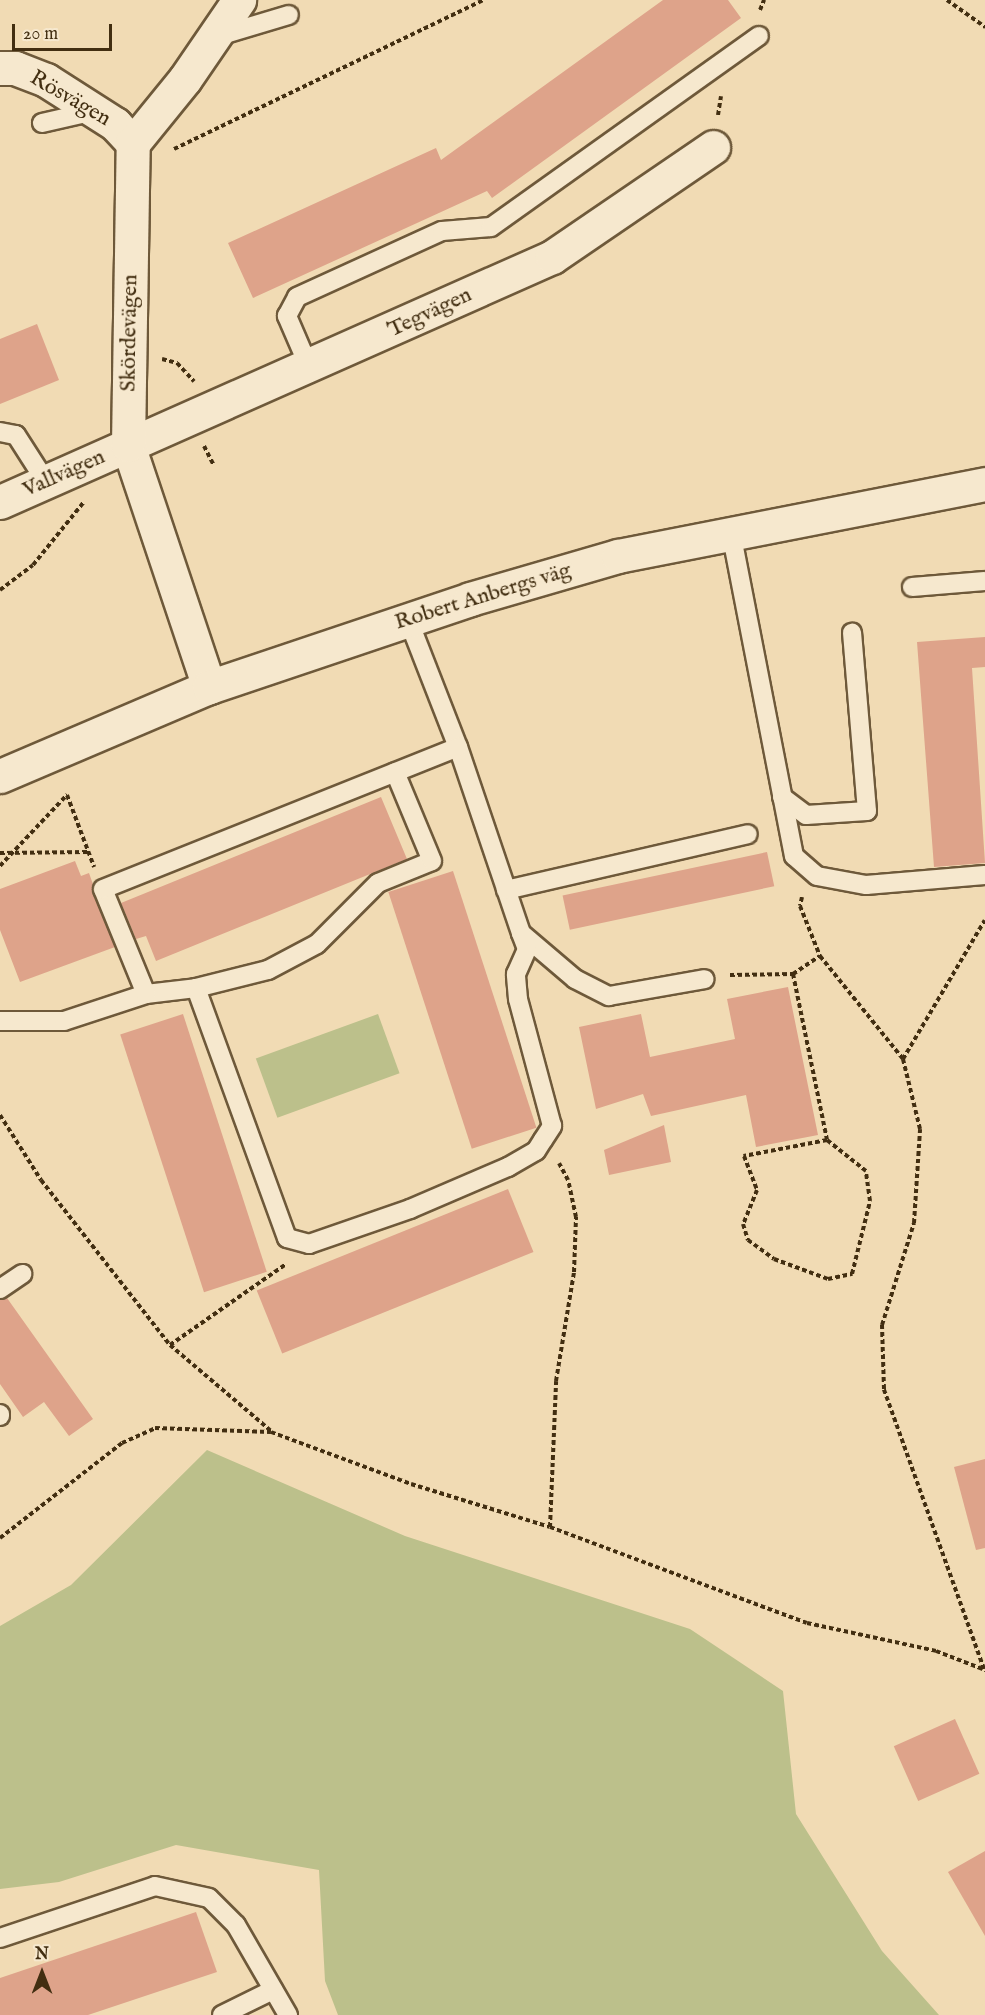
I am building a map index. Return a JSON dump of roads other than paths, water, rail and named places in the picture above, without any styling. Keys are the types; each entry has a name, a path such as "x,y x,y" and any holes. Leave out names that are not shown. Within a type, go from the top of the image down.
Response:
{"street":[{"path":"133,156 239,0"},
{"name":"Rösvägen","path":"0,68 15,68 46,80 96,111 133,156"},
{"name":"Tegvägen","path":"128,445 309,367 552,257 713,147"},
{"name":"Skördevägen","path":"133,156 128,445 209,687"},
{"name":"Vallvägen","path":"0,502 128,445"},
{"name":"Robert Anbergs väg","path":"0,776 209,687 408,619 618,556 985,484"}],"lane":[{"path":"214,37 289,15"},
{"path":"309,367 287,316 297,297 442,231 491,227 759,36"},
{"path":"42,123 96,111"},
{"path":"0,432 16,435 46,482"},
{"path":"731,532 794,856 817,876 866,885 985,875"},
{"path":"912,587 985,581"},
{"path":"196,988 287,1238 309,1244 410,1209 508,1167 536,1150 552,1126 546,1096 518,999 516,974 527,948 458,747 408,619"},
{"path":"782,797 806,815 867,811 852,633"},
{"path":"146,994 103,889 458,747"},
{"path":"0,1021 64,1021 146,994 196,988 268,970 317,944 378,883 432,861 395,772"},
{"path":"506,890 748,834"},
{"path":"521,933 575,980 609,996 705,979"},
{"path":"0,1288 22,1274"},
{"path":"0,1938 155,1886 209,1898 236,1925 288,2015"},
{"path":"222,2015 273,1990"}]}
